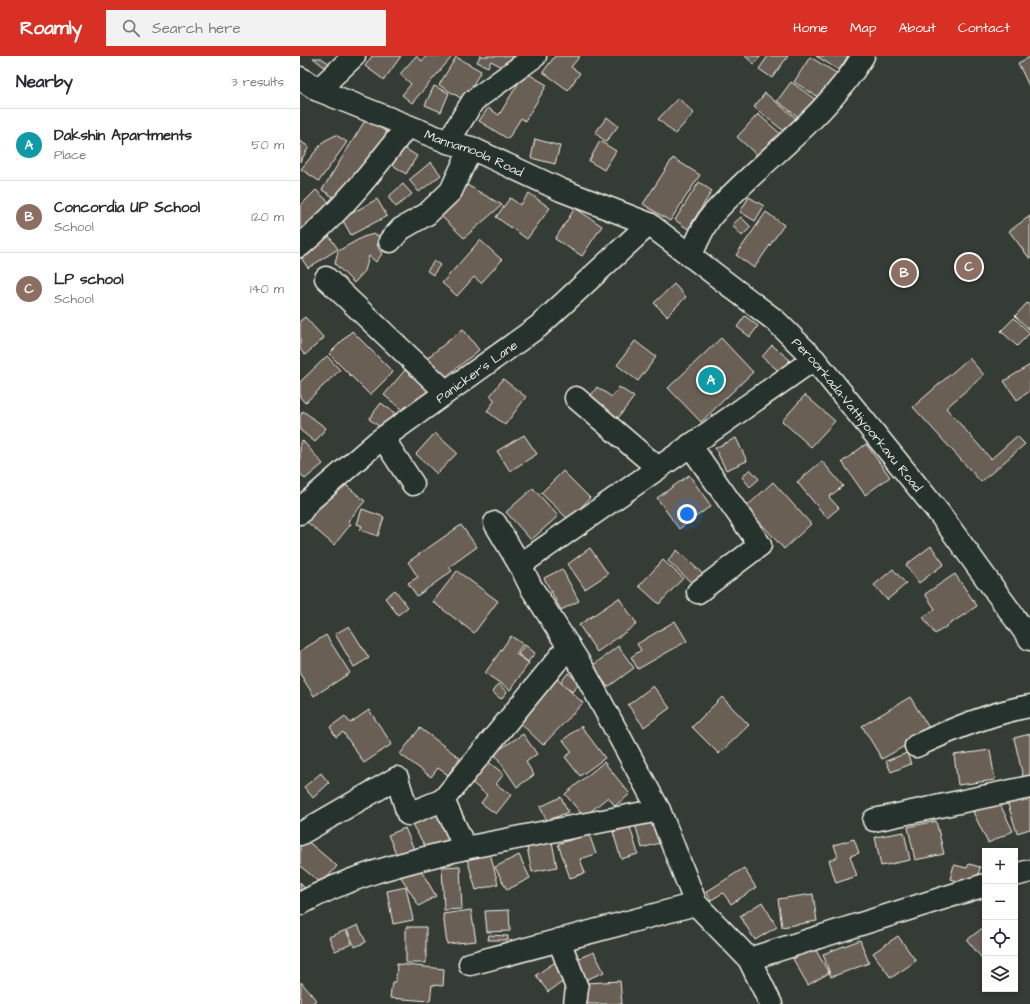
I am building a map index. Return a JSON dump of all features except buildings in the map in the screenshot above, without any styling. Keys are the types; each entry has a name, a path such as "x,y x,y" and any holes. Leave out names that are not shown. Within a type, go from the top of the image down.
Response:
{"street":[{"path":"318,90 354,56"},
{"path":"448,142 473,101 535,56"},
{"path":"690,256 712,215 826,106 854,71 863,56"},
{"name":"Mannamoola Road","path":"300,78 318,90 448,142 471,148 561,190 649,224"},
{"path":"300,246 326,224 360,187 407,126"},
{"path":"390,241 401,230 427,214 452,191 471,148"},
{"name":"Peroorkada-Vattiyoorkavu Road","path":"649,224 776,321 814,359 939,513 1030,639"},
{"name":"Panicker's Lane","path":"300,513 308,502 383,438 539,326 649,224"},
{"path":"326,278 446,392"},
{"path":"520,565 814,359"},
{"path":"576,398 658,468"},
{"path":"383,438 413,484"},
{"path":"690,445 760,545 698,592"},
{"path":"495,523 520,565 531,588 569,646 659,810 696,904 749,959 771,1004"},
{"path":"300,834 397,778 408,814 443,800 569,646"},
{"path":"916,746 948,731 1013,709 1030,706"},
{"path":"874,820 1030,787"},
{"path":"443,800 465,848"},
{"path":"300,904 317,894 400,864 465,848 659,810"},
{"path":"1018,874 1030,871"},
{"path":"749,959 982,886"},
{"path":"470,964 696,904"},
{"path":"559,940 577,988 575,1004"}],"place":[{"name":"LP school","path":"969,267"},
{"name":"Concordia UP School","path":"904,273"},
{"name":"Dakshin Apartments","path":"711,380"}]}
